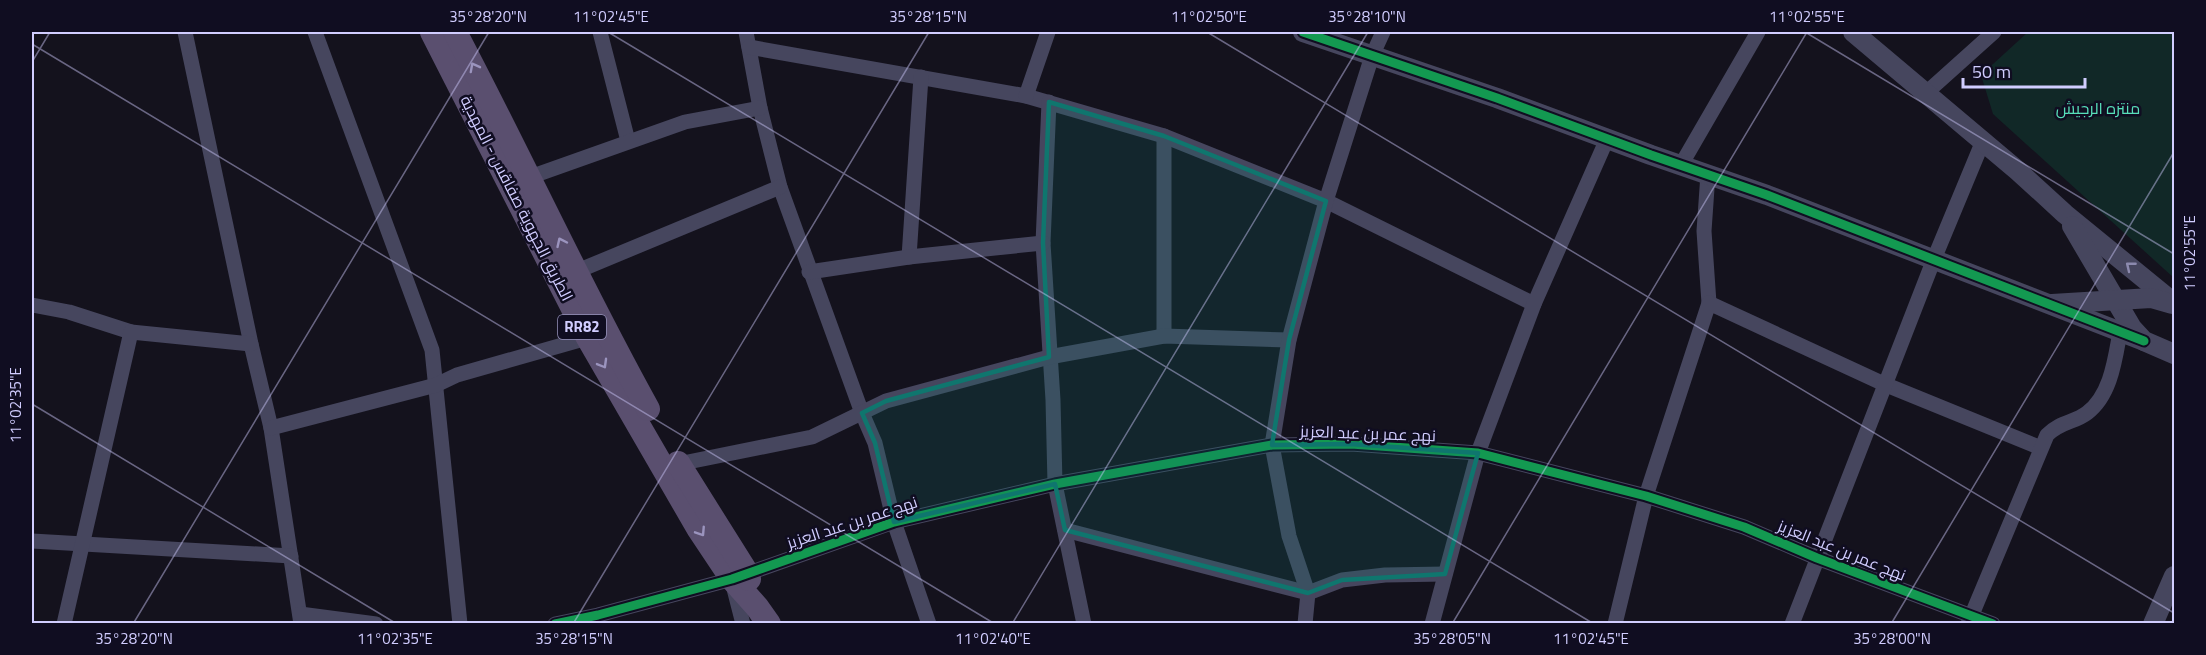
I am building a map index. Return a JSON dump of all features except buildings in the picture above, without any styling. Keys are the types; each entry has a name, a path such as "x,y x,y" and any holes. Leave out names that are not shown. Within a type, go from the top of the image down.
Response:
{"main road":[{"name":"الطريق الجهوية صفاقس - المهدية","path":"432,32 698,528 739,576"},
{"name":"الطريق الجهوية صفاقس - المهدية","path":"455,32 530,177 575,272 596,335 678,464 739,576 756,618"}],"street":[{"path":"315,32 432,350 460,624"},
{"path":"600,32 628,141"},
{"path":"1026,96 1048,32"},
{"path":"1303,32 1497,98 1708,174 1934,259 2175,354"},
{"path":"1305,624 1308,593 1289,536 1272,445 1289,340 1326,201 1372,56 1383,32"},
{"path":"1681,165 1758,32"},
{"path":"1853,32 1983,141 2065,214 2175,304"},
{"path":"1926,93 1994,32"},
{"path":"189,33 251,344 271,428 301,619 376,624"},
{"path":"929,624 894,522 875,443 809,272 780,187 760,108 747,39 921,77 1026,96 1164,136 1326,201 1534,304"},
{"path":"909,257 921,77"},
{"path":"1049,102 1043,243 1053,400 1055,484 1084,624"},
{"path":"530,177 685,122 760,108"},
{"path":"1164,136 1164,336"},
{"path":"1432,624 1478,453 1534,304 1607,139"},
{"path":"1792,624 1884,384 1983,141"},
{"path":"1615,624 1646,496 1709,303 1704,231 1708,174"},
{"path":"575,272 780,187"},
{"path":"2065,214 2132,328 2144,341"},
{"path":"809,272 909,257 1043,243"},
{"path":"2077,302 2089,285 2094,261"},
{"path":"2050,304 2151,298 2175,304"},
{"path":"1709,303 1884,384 2041,448"},
{"path":"32,305 69,312 131,332 251,344"},
{"path":"64,624 131,332"},
{"path":"1969,620 2047,435 2056,426 2087,413 2098,401 2108,384 2114,366 2120,332"},
{"path":"271,428 436,386 457,375 596,335"},
{"path":"678,464 812,437 886,401 1049,357 1164,336 1289,340"},
{"name":"نهج عمر بن عبد العزيز","path":"555,624 598,615 739,576 894,522 1055,484 1272,445 1351,444 1478,453 1646,496 1744,527 1969,620 1993,624"},
{"path":"1065,530 1308,593 1342,580 1384,575 1446,574"},
{"path":"32,541 291,556"},
{"path":"2153,624 2175,576"}],"highlighted area":[{"path":"1049,102 1164,136 1326,201 1289,340 1272,445 1351,444 1478,453 1445,574 1342,580 1308,593 1065,530 1055,484 894,522 875,443 862,413 886,401 1049,357 1043,243"}],"green space":[{"name":"منتزه الرجيش","path":"2028,32 2174,32 2174,278 1993,114 1981,75"}],"cycle path":[{"path":"1303,32 1497,98 1767,195 2144,341"},
{"path":"555,624 598,615 732,579 894,522 1055,484 1272,445 1351,444 1478,453 1646,496 1744,527 1817,558 1993,624"}]}
